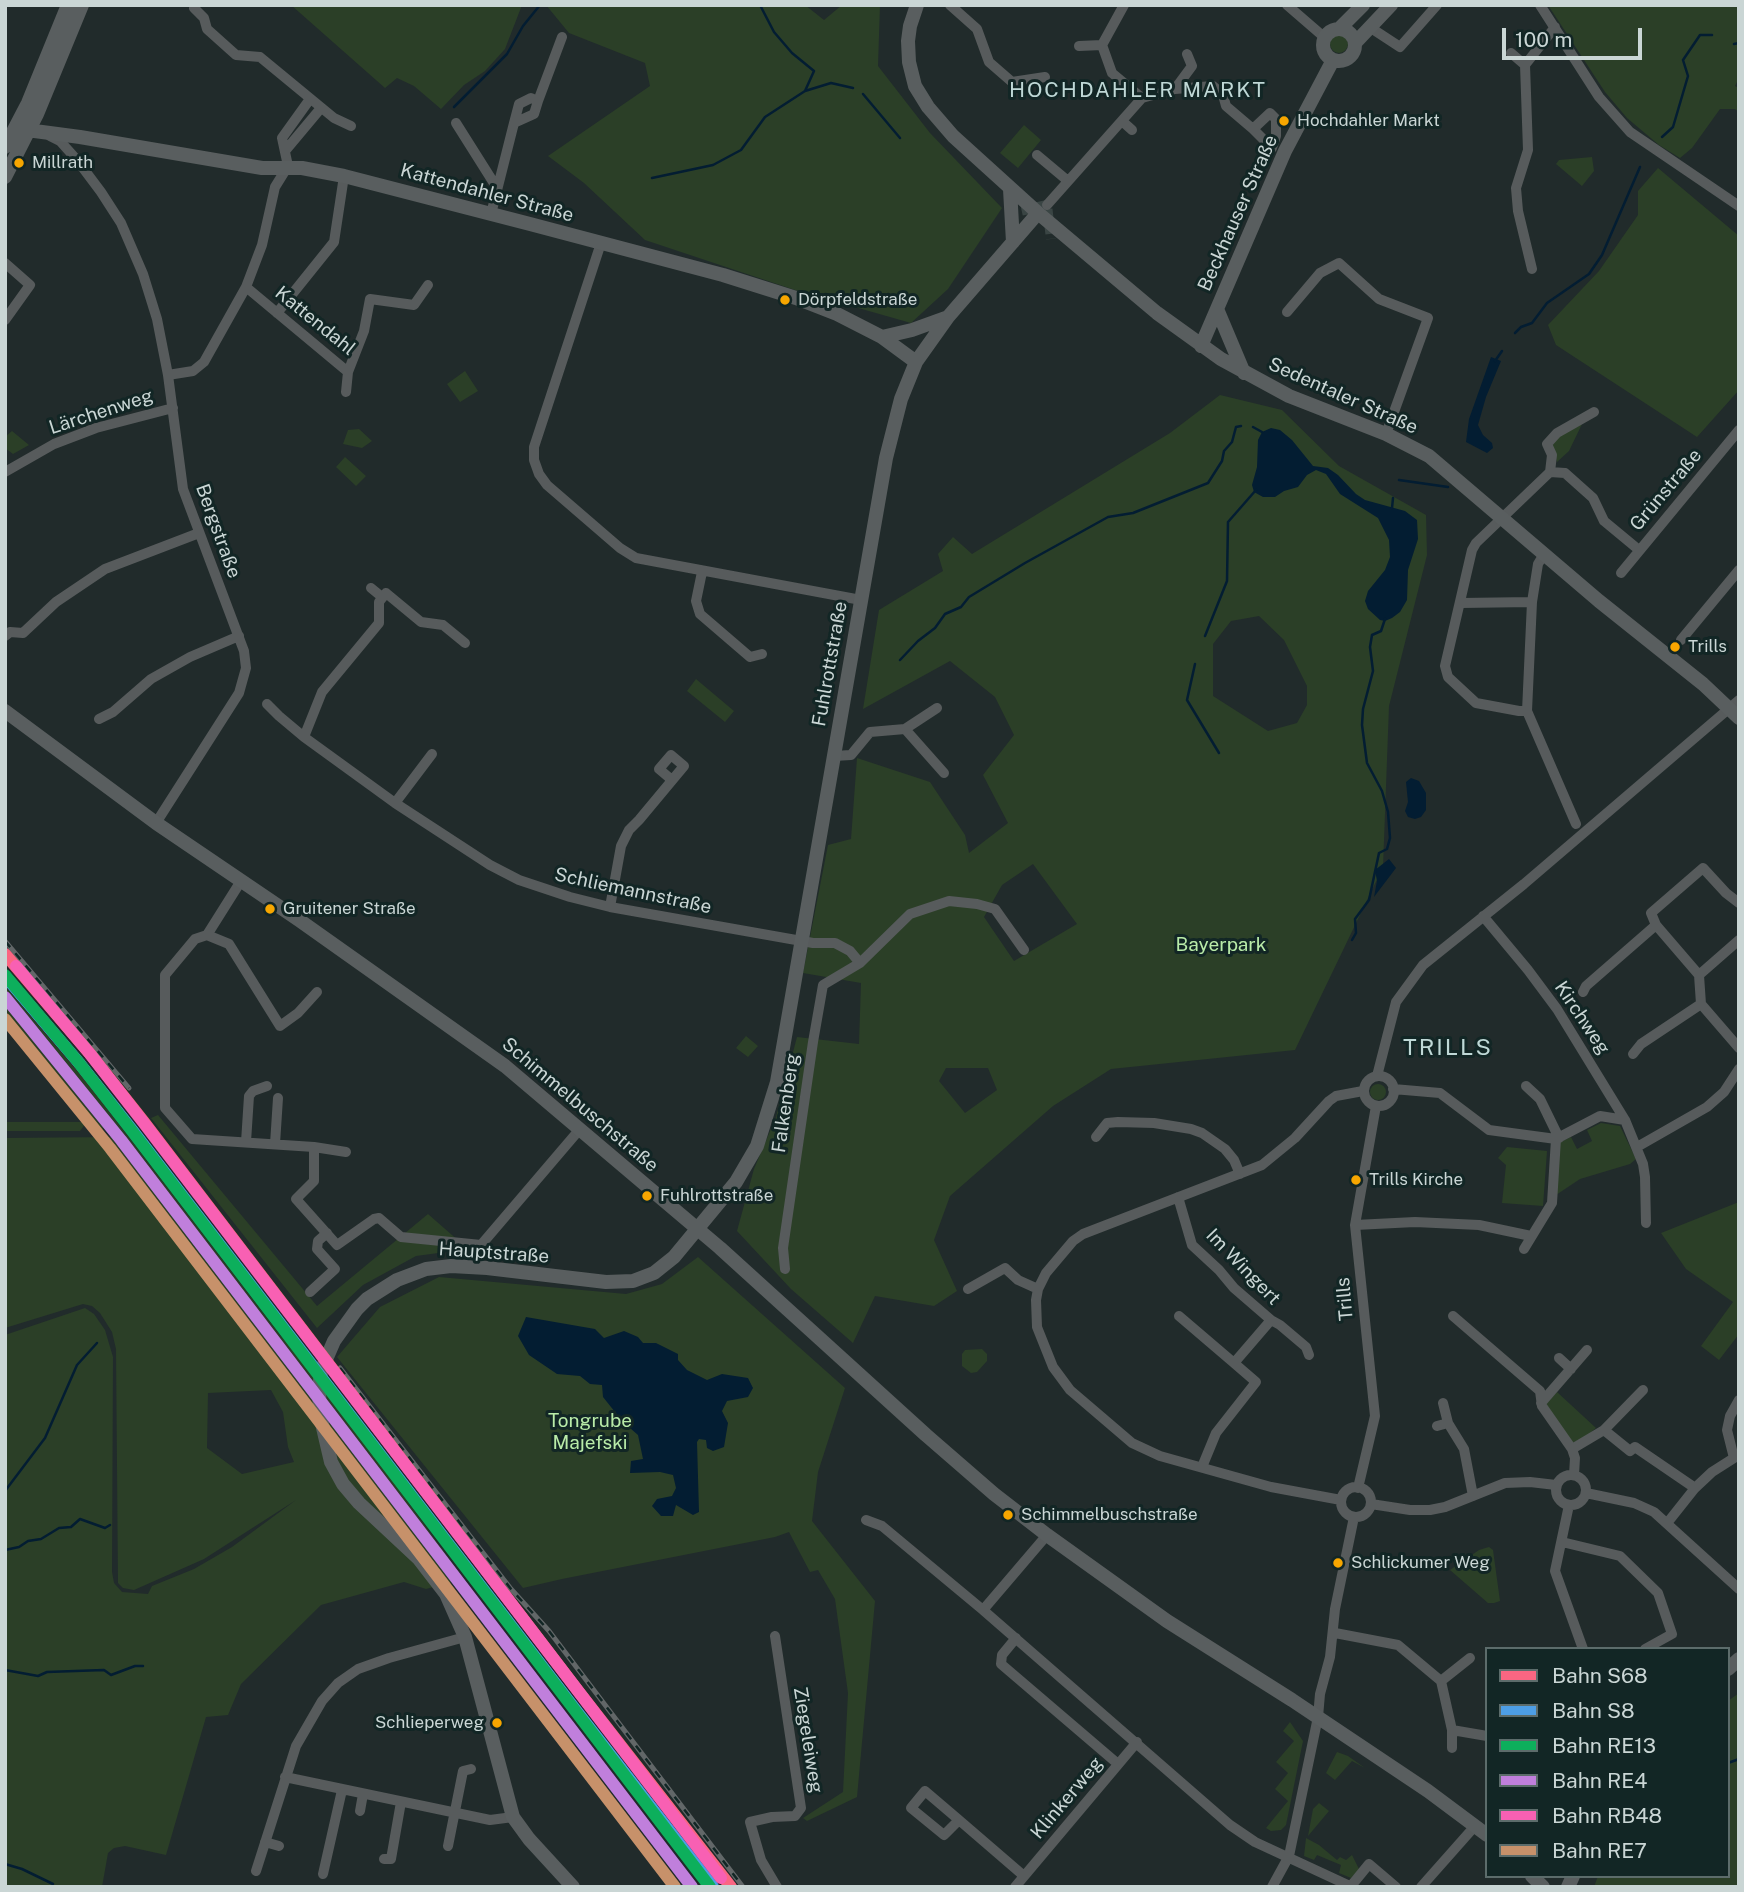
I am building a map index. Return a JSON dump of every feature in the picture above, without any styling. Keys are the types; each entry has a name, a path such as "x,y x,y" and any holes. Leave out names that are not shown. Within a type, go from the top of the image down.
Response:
{"street":[{"path":"5,147 30,99 68,5"},
{"path":"5,177 15,129 37,114 82,5"},
{"path":"195,5 194,8 204,19 206,29 236,55 260,57 321,108 351,127"},
{"name":"Sedentaler Straße","path":"917,5 908,41 909,62 915,86 928,107 953,136 1010,189 1043,209 1201,346 1244,373 1289,396 1386,434 1429,457 1736,709"},
{"path":"950,5 977,29 989,62 1012,82 1045,77"},
{"path":"1124,5 1102,45 1112,73 1142,98"},
{"path":"1287,5 1325,37"},
{"path":"1363,5 1340,28 1329,31 1325,37 1325,52 1333,60 1348,59 1354,52 1356,42 1391,5"},
{"path":"1371,28 1400,47 1437,5"},
{"path":"1540,5 1599,97 1630,132 1739,206"},
{"path":"1532,269 1518,211 1516,188 1528,150 1525,65 1555,27"},
{"path":"1340,28 1351,32 1356,42"},
{"path":"514,123 534,114 562,37"},
{"path":"1079,46 1102,45"},
{"path":"1511,53 1525,65"},
{"path":"1175,89 1192,66 1188,54"},
{"name":"Beckhauser Straße","path":"1201,346 1285,151 1333,60"},
{"path":"1043,209 1142,98 1175,89 1213,86 1223,95 1226,106 1253,129"},
{"path":"491,214 519,104 531,98 538,101"},
{"path":"286,159 282,138 310,99"},
{"path":"168,375 193,371 204,362 246,288 262,244 275,187 286,159 321,108"},
{"path":"1122,121 1132,130"},
{"path":"456,122 497,188"},
{"name":"Kattendahler Straße","path":"15,129 80,137 262,168 286,159 723,275 796,298 837,314 883,337 916,362"},
{"name":"Bergstraße","path":"43,132 60,141 77,160 121,223 136,256 158,319 183,489 239,636 246,668 239,693 156,824"},
{"path":"77,160 80,137"},
{"path":"1037,155 1068,181"},
{"path":"278,313 334,242 344,176"},
{"path":"1010,189 1013,242"},
{"name":"Fuhlrottstraße","path":"699,1230 736,1182 757,1146 776,1082 886,458 901,399 916,362 948,317 1043,209"},
{"path":"601,243 534,447 534,460 547,485 620,548 636,558 861,600"},
{"path":"5,263 30,285 5,320"},
{"path":"1287,312 1320,273 1339,263 1378,299 1428,318 1386,434"},
{"name":"Kattendahl","path":"246,288 348,372 364,331 370,299 414,305 428,285"},
{"path":"1186,334 1203,325 1217,309 1244,373"},
{"path":"883,337 948,317"},
{"path":"346,392 348,372"},
{"name":"Lärchenweg","path":"5,472 54,443 96,428 173,408"},
{"path":"1527,710 1518,711 1476,703 1448,677 1445,666 1475,543 1549,472 1552,455 1547,444 1557,433 1594,412"},
{"name":"Grünstraße","path":"1621,573 1739,430"},
{"path":"1549,472 1565,473 1593,498 1604,521 1639,550"},
{"path":"5,636 10,632 23,633 56,602 105,569 199,533"},
{"path":"1544,554 1538,564 1532,602 1527,710 1576,824"},
{"path":"1681,640 1739,570"},
{"path":"702,572 696,601 700,614 750,657 762,654"},
{"path":"371,588 382,597"},
{"path":"304,737 322,692 379,623 379,602 386,593 421,622 443,625 465,643"},
{"path":"1461,603 1532,602"},
{"path":"99,719 113,712 151,679 190,657 239,636"},
{"name":"Schliemannstraße","path":"267,704 304,737 395,803 490,866 519,880 610,907 802,942"},
{"path":"834,756 851,755 870,732 905,729 937,708"},
{"path":"1377,1076 1396,1002 1423,965 1736,709"},
{"path":"5,712 156,824"},
{"path":"905,729 944,773"},
{"path":"395,803 432,754"},
{"path":"610,907 621,846 629,830 672,780"},
{"name":"Schimmelbuschstraße","path":"156,824 391,984 484,1051 699,1230 926,1435 994,1494 1047,1535 1176,1627 1318,1717 1481,1830"},
{"path":"1739,903 1703,868 1651,913 1656,925 1699,975 1701,1004 1739,1048"},
{"path":"241,881 207,935 195,939 165,975 165,1108 192,1139 314,1147 346,1152"},
{"name":"Falkenberg","path":"785,1269 783,1248 823,985 860,962 910,914 949,901 995,909 1024,950"},
{"name":"Kirchweg","path":"1483,916 1557,1009 1625,1119 1637,1147 1645,1177 1646,1223"},
{"path":"1583,992 1586,986 1656,925"},
{"path":"207,935 229,944 280,1026 298,1013 317,992"},
{"path":"1699,975 1739,940"},
{"path":"802,942 835,943 850,950 860,962"},
{"path":"1633,1054 1641,1044 1701,1004"},
{"path":"1637,1147 1707,1107 1724,1092 1739,1069"},
{"path":"1394,1089 1389,1102 1376,1106 1366,1099 1363,1091 1368,1081 1377,1076 1386,1078 1394,1089 1440,1093 1489,1130 1558,1138 1600,1116 1625,1119"},
{"path":"246,1142 249,1097 253,1091 267,1086"},
{"path":"1524,1248 1552,1203 1558,1138 1540,1099 1526,1086"},
{"path":"1341,1500 1271,1487 1160,1456 1132,1443 1070,1390 1052,1367 1037,1327 1038,1289 1046,1273 1073,1241 1083,1234 1262,1165 1281,1151 1329,1101 1336,1096 1363,1091"},
{"path":"275,1144 278,1098"},
{"name":"Trills","path":"1358,1488 1375,1416 1355,1225 1376,1106"},
{"path":"1096,1137 1107,1123 1118,1122 1154,1123 1191,1129 1202,1133 1225,1149 1240,1174"},
{"path":"314,1147 314,1181 296,1199 337,1245 373,1219 379,1218 401,1237 481,1245 580,1129"},
{"name":"Im Wingert","path":"1178,1197 1192,1245 1234,1288 1306,1347 1309,1355"},
{"path":"1355,1225 1415,1222 1479,1225 1531,1236"},
{"name":"Hauptstraße","path":"573,1887 513,1818 465,1637 446,1594 419,1559 359,1503 343,1484 331,1462 320,1415 321,1371 334,1341 357,1309 397,1280 426,1269 451,1266 487,1268 606,1282 633,1281 664,1266 699,1230"},
{"path":"310,1292 335,1269 317,1249 318,1241 327,1233"},
{"path":"968,1289 1005,1268 1018,1280 1038,1289"},
{"path":"1179,1316 1256,1382 1216,1433 1202,1467"},
{"path":"1453,1316 1539,1391 1541,1403 1576,1458 1574,1475"},
{"name":"Im Wingert","path":"1234,1363 1271,1320"},
{"path":"1541,1403 1587,1350"},
{"path":"1559,1358 1571,1368"},
{"path":"1572,1449 1604,1430 1643,1390"},
{"path":"1668,1522 1695,1488 1712,1472 1736,1463 1727,1430 1730,1416 1739,1400"},
{"path":"1443,1403 1448,1423 1464,1449 1473,1496"},
{"path":"1437,1426 1448,1423"},
{"path":"1604,1430 1630,1451 1635,1447 1695,1488"},
{"path":"1556,1485 1562,1478 1574,1475"},
{"path":"1556,1485 1559,1499 1569,1505 1580,1502 1586,1493 1583,1482 1574,1475"},
{"path":"1370,1504 1430,1510 1505,1483 1556,1485"},
{"path":"1358,1488 1368,1494 1370,1504 1365,1514 1354,1517 1344,1511 1341,1500 1347,1490 1358,1488"},
{"path":"1586,1493 1634,1503 1654,1512 1739,1589"},
{"path":"1569,1505 1555,1571 1582,1647"},
{"path":"1272,1887 1289,1856 1318,1717 1320,1694 1335,1633 1335,1609 1354,1517"},
{"path":"866,1520 882,1526 983,1609 1230,1825 1255,1842 1352,1887 1369,1864 1396,1887"},
{"path":"983,1609 1047,1535"},
{"path":"1562,1542 1620,1556 1658,1593 1672,1634 1649,1647"},
{"path":"1335,1633 1398,1645 1441,1681 1452,1730 1452,1748"},
{"name":"Ziegeleiweg","path":"775,1636 801,1808 795,1816 750,1822 761,1860 777,1887"},
{"path":"256,1871 285,1777 307,1723 321,1701 358,1669 465,1637"},
{"path":"1016,1638 1002,1655 1001,1664 1118,1764"},
{"path":"1441,1681 1470,1658"},
{"path":"1452,1730 1485,1736"},
{"name":"Klinkerweg","path":"1015,1887 1137,1742"},
{"path":"448,1846 463,1771 471,1769"},
{"path":"285,1777 490,1820 513,1818"},
{"path":"323,1874 342,1790"},
{"path":"959,1820 944,1835 911,1808 925,1791 959,1820 1024,1876"},
{"path":"359,1811 363,1794"},
{"path":"384,1859 391,1859 401,1802"},
{"path":"1421,1887 1481,1830"},
{"path":"265,1842 279,1846"}],"green space":[{"path":"291,5 522,5 505,49 485,71 464,85 441,109 414,86 397,78 385,88"},
{"path":"546,5 805,5 824,20 842,5 880,5 878,66 930,133 1002,208 948,289 911,323 795,290 645,240 584,183 548,156 650,86 645,63 569,33"},
{"path":"1548,5 1739,5 1739,78 1735,86 1739,88 1739,112 1735,109 1720,109 1692,148 1680,158 1659,145 1627,118 1605,92"},
{"path":"1339,35 1345,38 1348,44 1345,50 1339,53 1333,50 1330,44 1333,38"},
{"path":"1024,125 1041,140 1018,168 1000,153"},
{"path":"1592,157 1594,171 1582,186 1556,164 1559,160"},
{"path":"1658,168 1739,236 1739,390 1697,437 1556,345 1548,325 1599,271 1638,215 1638,191"},
{"path":"465,371 478,391 460,402 447,384"},
{"name":"Bayerpark","path":"1220,395 1282,410 1339,466 1426,515 1427,555 1389,706 1383,867 1295,1050 1111,1069 1053,1106 950,1196 934,1240 957,1291 934,1306 875,1296 853,1343 791,1289 737,1231 754,1169 776,1117 797,1037 859,1044 861,983 803,973 828,845 851,839 857,758 930,782 965,835 969,853 1008,823 983,775 1014,735 995,697 950,661 863,709 879,610 943,571 938,554 953,537 972,554 1170,433","holes":["1259,616 1284,640 1307,686 1307,705 1297,723 1268,731 1213,696 1213,644 1231,621","1033,864 1077,924 1014,961 984,917 1002,885","946,1068 988,1068 997,1090 965,1113 939,1081"]},
{"path":"1582,424 1569,451 1557,462 1551,442 1562,433"},
{"path":"359,429 372,441 362,448 343,444 348,430"},
{"path":"12,431 29,445 13,454 5,448 5,437"},
{"path":"345,457 366,476 356,486 336,467"},
{"path":"696,679 734,711 725,722 687,691"},
{"path":"5,986 81,1075 279,1334 326,1390 464,1579 426,1589 404,1582 321,1605 241,1684 228,1715 206,1717 166,1855 125,1846 114,1848 108,1853 102,1887 5,1887 5,1335 85,1308 94,1314 105,1330 113,1357 112,1572 114,1583 122,1592 148,1594 152,1586 194,1569 232,1547 296,1500 204,1559 134,1590 123,1588 118,1583 116,1349 112,1332 100,1313 92,1306 83,1304 5,1328 5,1138 116,1137 109,1126 102,1129 86,1123 80,1131 5,1131 5,1122 86,1122 5,1020","holes":["271,1390 283,1412 288,1447 294,1462 242,1474 207,1448 208,1393"]},
{"path":"746,1036 758,1046 748,1057 736,1048"},
{"path":"1378,1084 1384,1086 1384,1098 1378,1100 1372,1098 1370,1092 1372,1086"},
{"path":"158,1115 317,1306 428,1214 468,1249 416,1256 363,1285 317,1328 151,1118"},
{"path":"1601,1123 1620,1126 1636,1159 1630,1164 1580,1179 1556,1195 1559,1143 1571,1137 1577,1149 1592,1141 1587,1130"},
{"path":"1507,1147 1547,1151 1543,1206 1502,1203 1506,1165 1498,1158"},
{"path":"1739,1202 1739,1334 1719,1360 1701,1346 1733,1302 1686,1269 1661,1233"},
{"name":"Tongrube Majefski","path":"698,1257 845,1388 818,1472 812,1521 875,1601 857,1797 807,1821 803,1818 843,1792 848,1693 835,1599 818,1570 810,1572 789,1532 523,1588 337,1357 380,1307 439,1277 626,1294 662,1284"},
{"path":"982,1349 987,1354 987,1361 977,1372 971,1373 962,1366 962,1354 965,1350"},
{"path":"1557,1392 1596,1428 1584,1438 1572,1443 1546,1404"},
{"path":"1489,1547 1493,1550 1500,1601 1494,1603 1488,1603 1450,1570 1479,1550"},
{"path":"1739,1693 1739,1887 1594,1887 1597,1878 1730,1878 1730,1700"},
{"path":"1290,1722 1303,1741 1286,1825 1281,1830 1271,1831 1266,1828 1288,1801 1275,1789 1288,1773 1276,1762 1294,1741 1283,1731"},
{"path":"1337,1752 1365,1768 1352,1761 1335,1780 1326,1773"},
{"path":"1319,1803 1329,1811 1308,1836 1313,1809"},
{"path":"1306,1838 1337,1860 1340,1857 1346,1860 1352,1855 1359,1869 1351,1878 1339,1873 1341,1865 1317,1855 1314,1860 1304,1856"}],"water":[{"path":"1491,357 1501,361 1478,425 1483,435 1492,443 1493,448 1487,453 1466,442 1469,419"},
{"path":"1271,428 1280,430 1292,440 1313,466 1328,468 1365,500 1405,511 1417,520 1418,539 1408,570 1407,600 1400,612 1392,618 1380,620 1368,609 1365,601 1368,591 1385,570 1390,557 1389,540 1378,518 1340,494 1326,474 1316,470 1307,475 1298,487 1275,497 1263,497 1254,492 1252,485 1257,467 1258,440 1262,432"},
{"path":"1411,778 1419,781 1426,793 1426,810 1421,817 1415,819 1408,817 1405,811 1408,802 1406,782"},
{"path":"1389,859 1396,868 1374,897 1377,881 1375,870"},
{"path":"526,1317 595,1329 604,1338 624,1331 638,1337 643,1343 656,1343 678,1354 678,1360 687,1370 707,1380 722,1374 748,1378 753,1388 748,1397 727,1401 722,1411 728,1423 724,1447 713,1451 707,1448 706,1440 699,1439 697,1442 699,1512 693,1515 676,1505 673,1516 661,1516 652,1506 657,1499 672,1496 676,1488 673,1475 660,1472 630,1473 631,1461 643,1459 638,1435 623,1422 603,1397 602,1385 590,1384 580,1376 557,1374 529,1355 518,1336"}],"waterway":[{"path":"454,107 507,54 523,26 540,5"},
{"path":"760,5 774,32 792,53 814,71 805,91"},
{"path":"1662,137 1673,127 1688,76 1683,60 1700,35 1712,35"},
{"path":"1734,44 1739,43"},
{"path":"652,178 713,165 741,150 765,117 805,91 831,83 853,88"},
{"path":"863,94 900,138"},
{"path":"1515,333 1521,327 1532,323 1547,303 1589,274 1602,255 1640,167"},
{"path":"1495,361 1502,351"},
{"path":"900,660 935,628 945,614 961,607 969,597 1025,563 1108,517 1133,513 1208,483 1222,461 1224,451 1232,442 1236,427 1241,426"},
{"path":"1253,427 1262,432"},
{"path":"1399,480 1448,487"},
{"path":"1205,636 1227,581 1228,522 1256,490"},
{"path":"1392,508 1393,498"},
{"path":"1352,940 1356,933 1355,919 1369,900 1379,853 1387,849 1390,838 1388,812 1382,791 1367,763 1362,725 1363,709 1373,671 1370,647 1372,635 1381,631 1385,619"},
{"path":"1195,664 1187,700 1219,753"},
{"path":"5,1491 45,1438 77,1365 97,1343"},
{"path":"5,1550 41,1539 59,1528 71,1527 80,1519 105,1528 110,1525"},
{"path":"5,1670 38,1676 47,1672 104,1670 111,1675 135,1666 143,1666"},
{"path":"1730,1762 1739,1759"},
{"path":"5,1864 53,1884"}],"tunnel":[{"path":"1007,214 1047,205 1051,239"}],"railway":[{"path":"5,941 129,1088"},
{"path":"340,1368 511,1589 549,1631 743,1887"}],"rail line":[{"name":"S68","path":"5,954 144,1122 731,1887"},
{"name":"RB48","path":"16,966 143,1122 721,1878"},
{"name":"RE13","path":"5,975 132,1131 710,1887"},
{"name":"S8","path":"5,976 133,1131 713,1887"},
{"name":"RE4","path":"5,997 121,1140 692,1887"},
{"name":"RE7","path":"5,1019 110,1148 675,1887"}],"place":[{"name":"Hochdahler Markt","path":"1284,121"},
{"name":"Millrath","path":"19,163"},
{"name":"Dörpfeldstraße","path":"785,300"},
{"name":"Trills","path":"1675,647"},
{"name":"Gruitener Straße","path":"270,909"},
{"name":"Trills Kirche","path":"1356,1180"},
{"name":"Fuhlrottstraße","path":"647,1196"},
{"name":"Schimmelbuschstraße","path":"1008,1515"},
{"name":"Schlickumer Weg","path":"1338,1563"},
{"name":"Schlieperweg","path":"497,1723"}],"district":[{"name":"HOCHDAHLER MARKT","path":"1138,91"},
{"name":"TRILLS","path":"1448,1048"}]}
